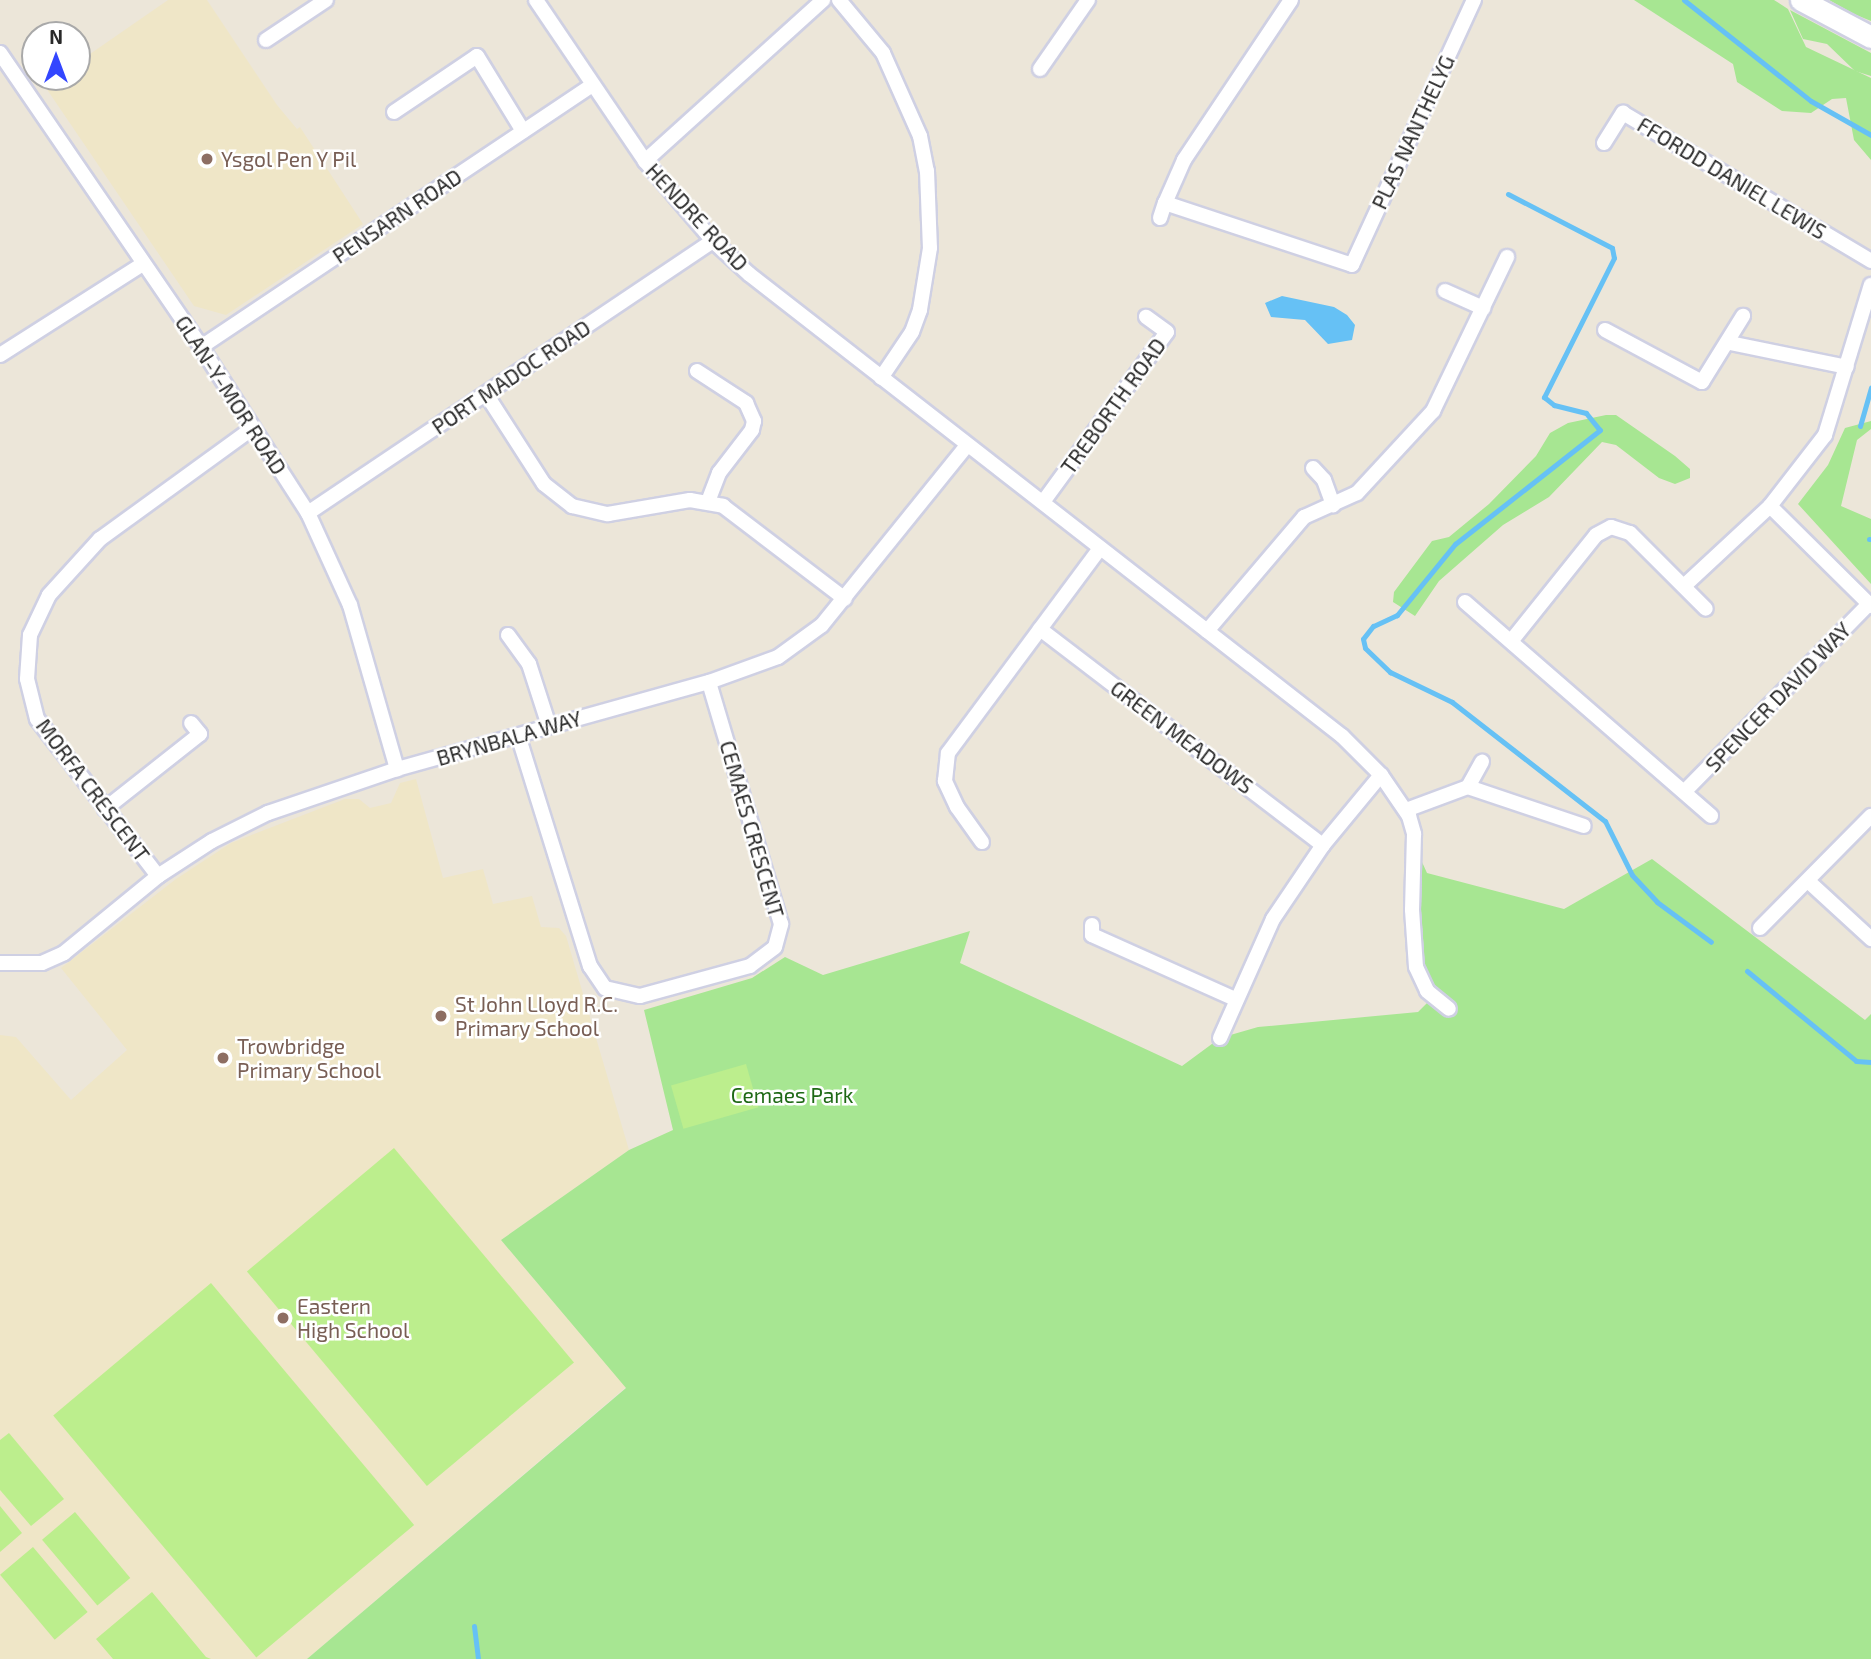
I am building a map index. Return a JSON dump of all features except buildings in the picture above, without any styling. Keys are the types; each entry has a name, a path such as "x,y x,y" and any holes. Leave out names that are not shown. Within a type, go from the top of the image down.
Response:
{"street":[{"path":"265,40 326,0"},
{"name":"HENDRE ROAD","path":"536,0 645,161 713,241 881,378 1342,736 1381,775 1406,810"},
{"path":"645,161 823,0"},
{"path":"839,0 883,53 920,136 927,171 930,248 922,300 912,332 881,378"},
{"path":"1040,69 1088,0"},
{"path":"1160,218 1184,160 1291,0"},
{"name":"PLAS NANTHELYG","path":"1165,203 1352,265 1474,0"},
{"path":"1801,0 1871,37"},
{"name":"GLAN-Y-MOR ROAD","path":"0,53 201,347 308,513 350,605 397,769"},
{"path":"394,112 477,56 523,131"},
{"name":"PENSARN ROAD","path":"201,347 592,85"},
{"name":"FFORDD DANIEL LEWIS","path":"1604,143 1623,113 1871,261"},
{"name":"PORT MADOC ROAD","path":"308,513 713,241"},
{"path":"1207,631 1304,517 1357,493 1433,411 1507,257"},
{"path":"0,355 143,264"},
{"path":"1684,586 1770,506 1825,435 1871,285"},
{"path":"1445,290 1483,308"},
{"path":"1605,330 1702,382 1730,343 1743,316"},
{"name":"TREBORTH ROAD","path":"1043,502 1167,332 1146,317"},
{"path":"1730,343 1847,367"},
{"path":"697,371 753,412 752,430 719,473 708,501"},
{"path":"486,394 544,484 572,506 608,514 708,501 740,517 845,598"},
{"name":"MORFA CRESCENT","path":"158,876 45,733 31,702 27,655 37,615 64,576 100,539 253,428"},
{"name":"BRYNBALA WAY","path":"0,963 42,963 64,953 158,876 212,841 268,813 397,769 709,682 761,664 801,643 845,598 967,445"},
{"path":"1313,468 1324,480 1333,505"},
{"path":"1770,506 1870,605"},
{"path":"1512,640 1604,528 1630,533 1706,609"},
{"path":"982,842 957,807 945,781 948,753 1100,548"},
{"path":"1465,602 1686,790 1711,816"},
{"name":"SPENCER DAVID WAY","path":"1686,790 1870,605"},
{"name":"GREEN MEADOWS","path":"1040,629 1323,845"},
{"path":"508,635 530,664 549,726"},
{"name":"CEMAES CRESCENT","path":"518,735 590,966 605,988 640,996 750,966 775,947 781,924 709,682"},
{"path":"105,809 200,734 191,723"},
{"path":"1468,787 1482,762"},
{"path":"1220,1038 1234,999 1273,919 1323,845 1381,775"},
{"path":"1450,1009 1427,991 1416,967 1412,910 1415,857 1406,810 1468,787 1584,826"},
{"path":"1760,928 1871,816"},
{"path":"1808,881 1871,939"},
{"path":"1093,925 1092,935 1234,999"}],"shaded area":[{"name":"Ysgol Pen Y Pil","path":"168,0 207,0 277,105 297,129 300,127 363,224 226,315 194,306 48,91 91,91 91,53"},
{"name":"Eastern High School","path":"416,779 443,878 483,869 493,904 532,896 541,927 559,928 566,936 629,1150 501,1240 626,1387 307,1659 0,1659 0,1035 16,1037 71,1100 127,1050 61,968 176,879 231,843 345,799 359,799 370,808 391,803 400,783"}],"green space":[{"path":"1634,0 1774,0 1788,9 1806,47 1871,78 1871,160 1854,140 1846,98 1832,99 1811,113 1782,111 1737,82 1733,64"},
{"path":"1829,0 1871,0 1871,21 1854,14"},
{"path":"1790,10 1871,53 1871,76 1855,71 1827,44 1803,39"},
{"path":"1616,415 1675,456 1690,469 1690,478 1675,484 1659,478 1616,445 1602,442 1549,497 1503,525 1439,581 1415,616 1393,602 1394,592 1432,541 1449,537 1489,504 1536,456 1550,433 1568,423"},
{"path":"1871,421 1871,429 1857,440 1841,506 1871,519 1871,584 1798,504 1828,465 1845,428"},
{"name":"Cemaes Park","path":"1652,859 1865,1020 1871,1014 1871,1659 307,1659 626,1388 501,1240 629,1150 673,1130 644,1010 752,978 785,957 823,975 970,931 960,963 1182,1066 1220,1038 1258,1027 1418,1012 1429,1001 1416,923 1422,862 1427,873 1564,909"},
{"path":"746,1064 758,1107 683,1129 671,1085"},
{"path":"394,1148 574,1362 427,1486 247,1271"},
{"path":"211,1283 414,1525 256,1657 53,1415"},
{"path":"9,1433 64,1499 31,1526 0,1490 0,1440"},
{"path":"0,1506 22,1533 0,1552"},
{"path":"75,1512 130,1578 97,1606 42,1540"},
{"path":"33,1547 88,1612 55,1640 0,1575"},
{"path":"152,1592 206,1657 211,1659 113,1659 96,1639"}],"water":[{"path":"1282,296 1334,307 1347,315 1355,325 1352,340 1328,344 1305,320 1271,317 1265,303"}],"waterway":[{"path":"1684,0 1811,101 1871,135"},
{"path":"1508,194 1612,248 1614,258 1544,397 1554,405 1586,413 1600,430 1455,544 1397,615 1373,626 1363,639 1365,648 1390,672 1452,702 1605,821 1632,875 1657,902 1711,942"},
{"path":"1860,426 1871,388"},
{"path":"1747,971 1856,1061 1871,1062"},
{"path":"474,1626 478,1659"}],"place":[{"name":"Ysgol Pen Y Pil","path":"207,159"},
{"name":"St John Lloyd R.C. Primary School","path":"441,1016"},
{"name":"Trowbridge Primary School","path":"223,1058"},
{"name":"Eastern High School","path":"283,1318"}]}
